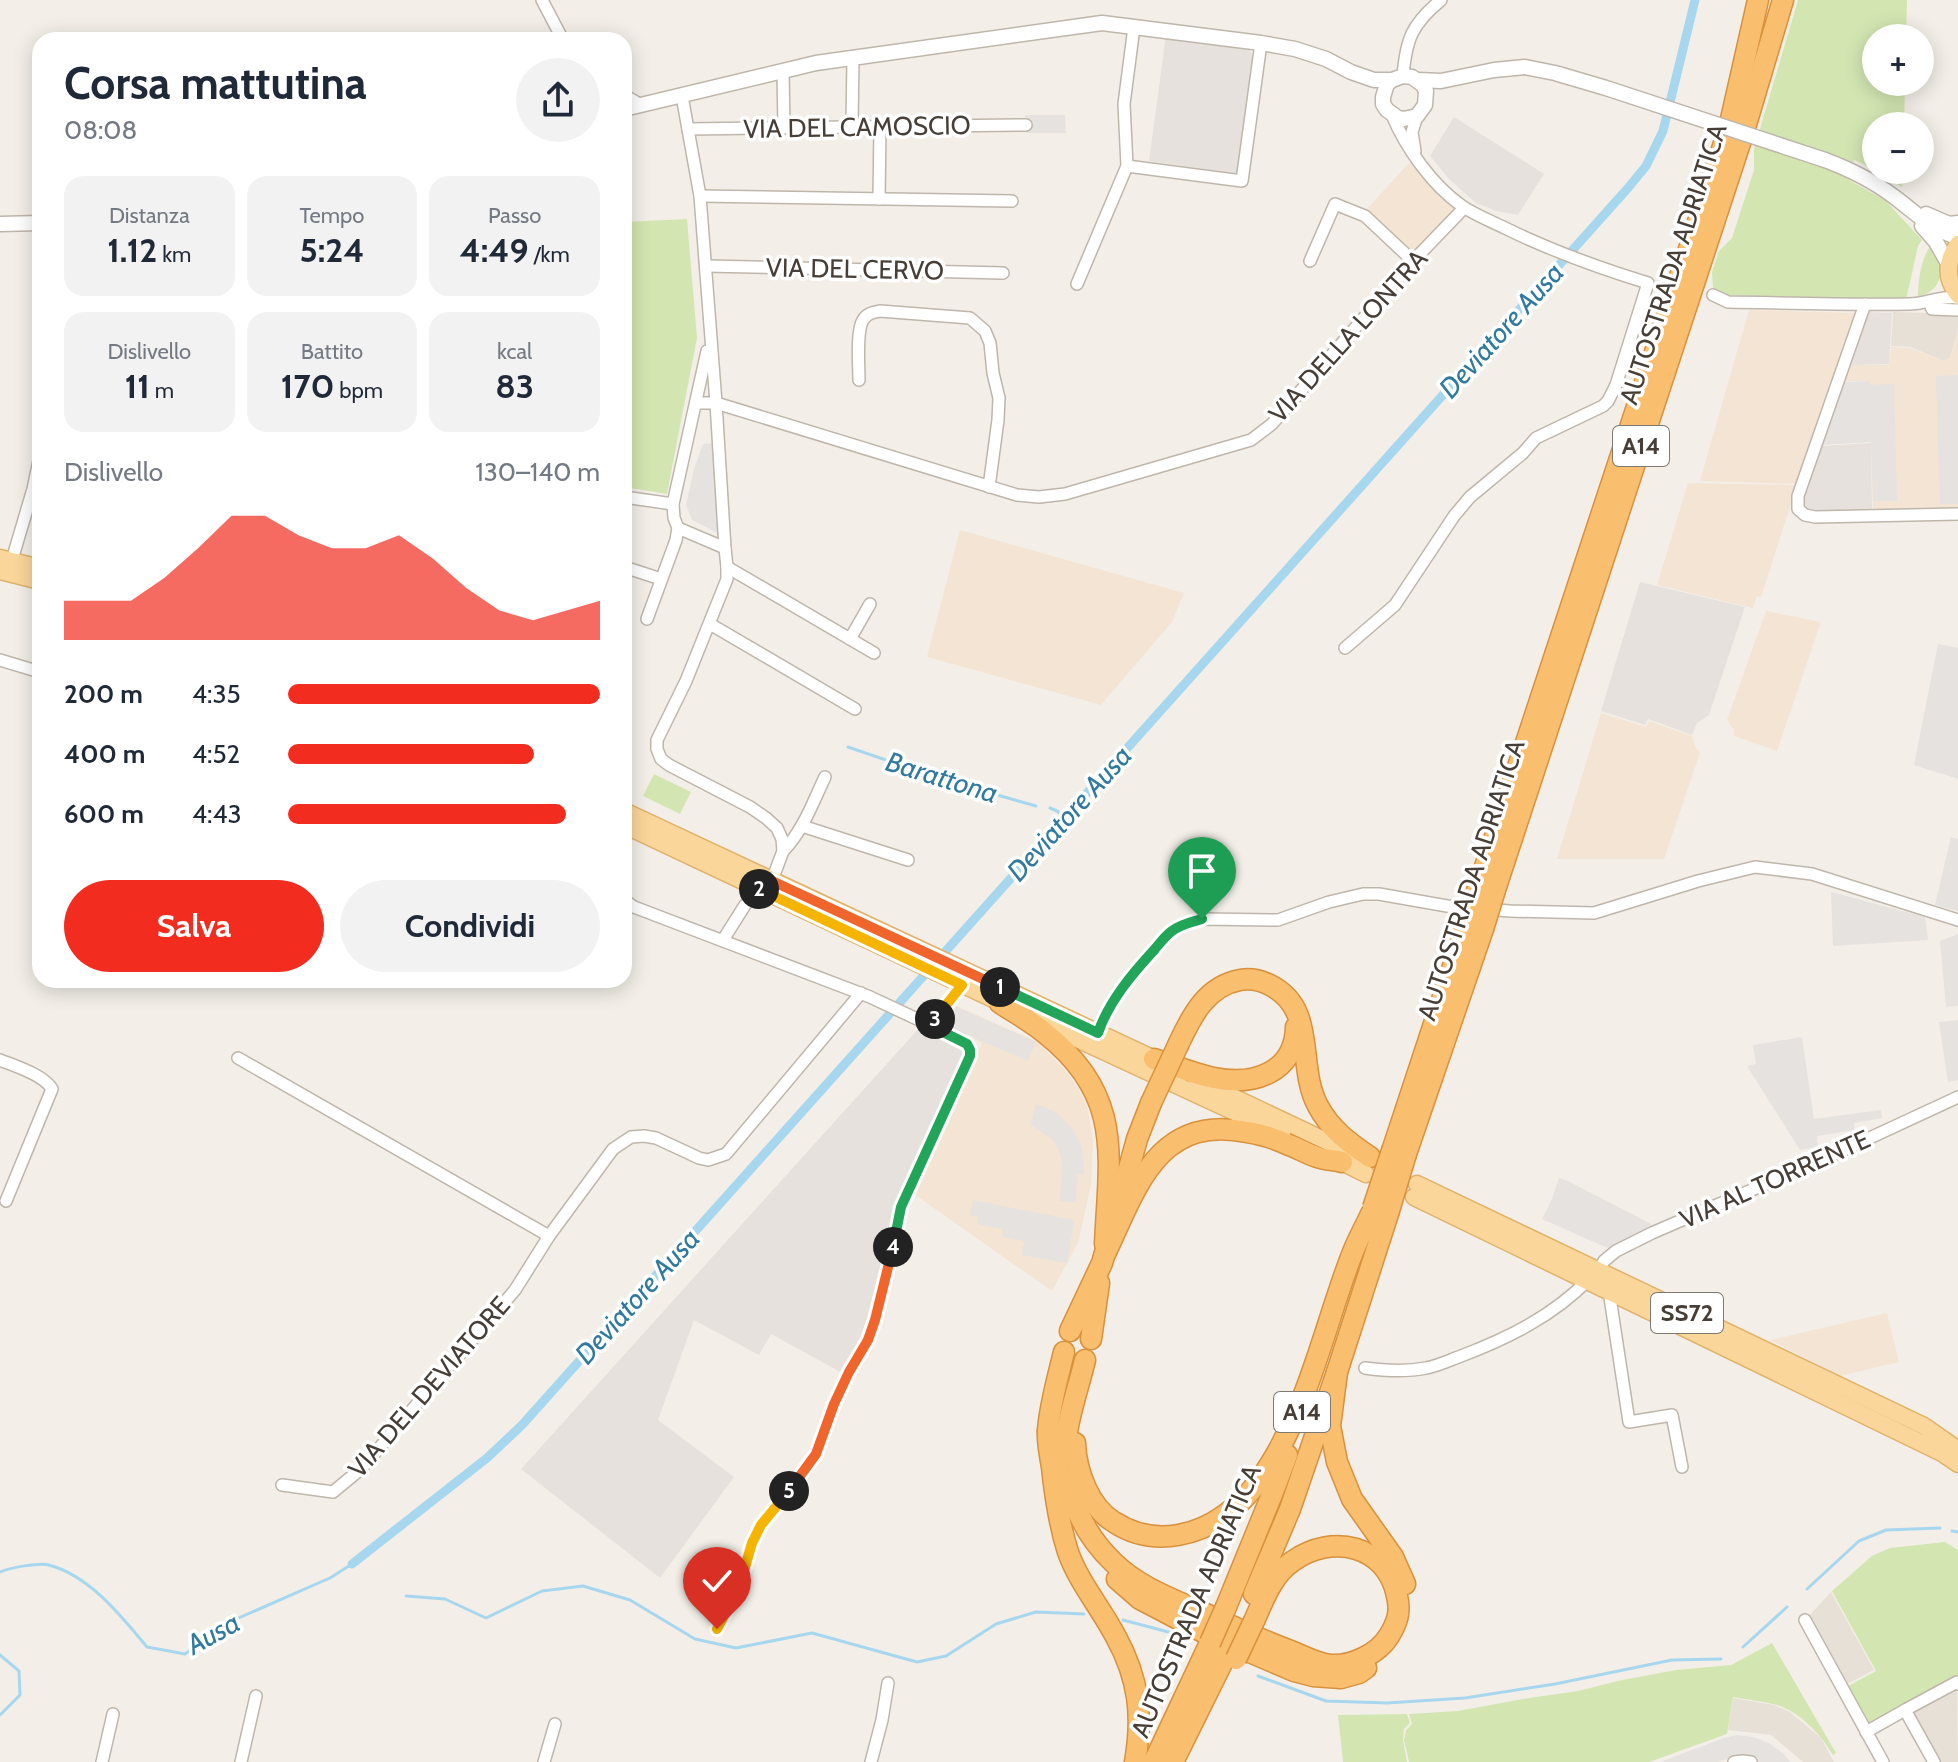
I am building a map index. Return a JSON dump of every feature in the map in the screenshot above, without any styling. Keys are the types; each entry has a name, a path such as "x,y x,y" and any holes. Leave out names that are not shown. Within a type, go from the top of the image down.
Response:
{"highway":[{"name":"AUTOSTRADA ADRIATICA","path":"1487,889 1729,128 1758,0"},
{"name":"AUTOSTRADA ADRIATICA","path":"1173,1762 1225,1651 1226,1607 1273,1492 1400,1151 1745,128 1783,0"},
{"path":"1103,1260 1137,1139 1151,1103 1198,1008 1221,986 1238,980 1257,979 1274,986 1290,1000 1303,1026 1308,1079 1317,1104 1337,1133 1368,1164"},
{"path":"1154,1059 1214,1078 1236,1080 1267,1074 1283,1063 1294,1046 1296,1025 1290,1000"},
{"path":"1000,1003 1046,1033 1068,1054 1098,1098 1104,1113 1109,1136 1103,1260 1091,1339"},
{"path":"1070,1331 1146,1172 1166,1148 1191,1134 1216,1130 1248,1132 1288,1144 1318,1158 1342,1162"},
{"name":"AUTOSTRADA ADRIATICA","path":"1248,1620 1337,1372 1378,1212"},
{"path":"1076,1399 1075,1448 1079,1467 1089,1494 1110,1520 1132,1532 1150,1536 1194,1532 1215,1522 1256,1486 1274,1459 1298,1410 1353,1252 1378,1212"},
{"path":"1064,1352 1048,1431 1057,1510 1068,1552 1082,1583 1130,1666 1139,1699 1140,1735 1135,1762"},
{"path":"1085,1360 1064,1453 1066,1474 1083,1524 1112,1561 1129,1576 1162,1595 1262,1641 1332,1665 1361,1659 1385,1642 1399,1613 1397,1594 1380,1564 1360,1549 1335,1545 1313,1550 1291,1562 1271,1584 1248,1620 1225,1651 1183,1762"},
{"path":"1048,1431 1068,1501 1086,1544 1107,1569 1140,1599 1203,1632 1294,1671 1341,1678 1359,1673 1381,1659 1396,1642 1407,1607 1406,1586 1393,1557 1352,1499 1337,1462 1330,1426 1337,1372"},
{"name":"AUTOSTRADA ADRIATICA","path":"1154,1762 1225,1651"}],"main road":[{"path":"1958,244 1948,263 1950,283 1958,297"},
{"path":"3,564 32,567"},
{"path":"3,564 32,577"},
{"path":"632,815 764,884 911,954 1000,1003 1342,1162 1368,1164"},
{"path":"632,828 764,884"},
{"path":"957,978 1098,1033 1368,1164"},
{"name":"SS72","path":"1415,1190 1593,1276 1924,1426 1950,1451 1958,1466"},
{"name":"SS72","path":"1593,1276 1609,1291 1950,1451"}],"street":[{"path":"542,0 559,32"},
{"path":"1345,648 1395,605 1470,497 1523,453 1536,438 1608,401 1616,385 1648,283 1551,249 1464,208 1430,178 1388,109 1384,90 1398,78 1409,38 1422,16 1441,0"},
{"path":"632,107 816,63 1102,23 1295,49 1374,80 1412,77 1428,82 1525,67 1555,73 1825,160 1861,175 1937,230 1958,237"},
{"path":"1077,284 1127,166 1124,104 1134,27"},
{"path":"1127,166 1242,181 1261,43"},
{"path":"852,127 853,57"},
{"path":"783,71 784,128"},
{"path":"1351,72 1388,109 1404,119 1421,110 1442,87 1457,78"},
{"path":"1416,155 1412,132 1426,91 1418,80"},
{"path":"682,96 700,196 727,579 686,681 657,740 657,749 661,759 669,765 766,818 777,828 783,851"},
{"path":"632,100 641,105"},
{"name":"VIA DEL CAMOSCIO","path":"688,129 1026,125"},
{"path":"879,199 880,127"},
{"path":"700,196 1012,201"},
{"path":"1310,261 1335,204 1365,216 1413,261"},
{"path":"1904,204 1940,221 1958,223"},
{"path":"1904,204 1936,242 1948,263"},
{"name":"VIA DELLA LONTRA","path":"696,403 716,403 1017,495 1039,497 1065,494 1251,440 1272,424 1413,261 1464,208"},
{"path":"0,224 32,223"},
{"name":"VIA DEL CERVO","path":"706,266 1003,273"},
{"path":"1713,295 1728,302 1865,304 1914,304 1958,297"},
{"path":"1929,302 1932,309 1958,310"},
{"path":"1865,304 1798,496 1798,509 1805,515 1815,517 1958,514"},
{"path":"859,380 860,328 866,316 873,312 970,318 985,331 990,343 999,398 989,487"},
{"path":"647,619 676,540 678,528 673,504 710,339"},
{"path":"3,564 32,492"},
{"path":"632,498 673,504"},
{"path":"678,528 725,548"},
{"path":"727,567 874,653"},
{"path":"632,570 661,579"},
{"path":"850,639 870,604"},
{"path":"710,624 855,709"},
{"path":"0,660 32,670"},
{"path":"723,940 793,841 825,777"},
{"path":"802,826 908,860"},
{"path":"1098,1033 1111,1005 1131,976 1172,931 1187,923 1202,919 1278,920 1363,894 1510,911 1594,913 1755,867 1812,874 1955,918"},
{"path":"632,906 866,995 967,1044 970,1050 968,1061 901,1207 868,1340 834,1404 816,1454 761,1525 752,1543 739,1588 717,1629"},
{"path":"926,1023 940,1011 957,978"},
{"name":"VIA DEL DEVIATORE","path":"282,1485 333,1492 354,1475 515,1290 549,1236 613,1149 631,1137 644,1136 708,1160 726,1154 866,995"},
{"path":"238,1058 549,1236"},
{"path":"0,1060 49,1083 52,1089 6,1201"},
{"name":"VIA AL TORRENTE","path":"1365,1368 1390,1371 1429,1368 1487,1346 1532,1325 1575,1294 1616,1251 1958,1097"},
{"path":"1609,1291 1629,1422 1672,1415 1682,1467"},
{"path":"1805,1620 1883,1762"},
{"path":"871,1762 888,1683"},
{"path":"1866,1732 1958,1684"},
{"path":"241,1762 256,1696"},
{"path":"1905,1710 1934,1762"},
{"path":"102,1762 113,1714"},
{"path":"544,1762 555,1724"},
{"path":"1734,1762 1751,1762"}],"shaded area":[{"path":"1166,35 1247,45 1254,59 1239,174 1149,161"},
{"path":"1025,115 1065,115 1066,133 1026,133"},
{"path":"1454,117 1544,174 1518,215 1476,203 1450,180 1430,156"},
{"path":"1409,163 1456,207 1414,254 1366,210"},
{"path":"1749,310 1855,313 1797,484 1700,481"},
{"path":"1868,312 1892,313 1889,364 1850,365"},
{"path":"1893,312 1958,314 1958,330 1950,357 1944,361 1910,347 1891,346"},
{"path":"1958,331 1958,508 1873,510 1869,381 1844,381 1850,365 1889,365 1891,347 1910,348 1944,361 1950,357"},
{"path":"1958,375 1958,504 1940,504 1936,376"},
{"path":"1869,381 1870,385 1894,384 1897,501 1873,501 1871,442 1822,445 1844,382"},
{"path":"715,443 719,534 692,520 686,505 703,444"},
{"path":"1871,443 1872,510 1812,512 1806,509 1804,497 1822,446"},
{"path":"1688,483 1797,485 1761,597 1757,596 1753,608 1657,585"},
{"path":"960,530 1184,593 1172,622 1101,705 927,657"},
{"path":"1640,582 1745,607 1709,715 1697,723 1692,735 1648,719 1645,725 1601,711"},
{"path":"1766,611 1821,622 1777,751 1734,736 1734,730 1727,720"},
{"path":"1938,644 1958,648 1958,779 1914,765"},
{"path":"1601,713 1646,727 1649,721 1692,736 1700,753 1664,859 1557,859"},
{"path":"1951,837 1958,839 1958,911 1935,905"},
{"path":"1831,892 1925,917 1928,940 1833,946"},
{"path":"1958,934 1958,1006 1946,1007 1940,941"},
{"path":"956,1006 1038,1042 1066,1071 1088,1109 1093,1143 1091,1185 1078,1243 1052,1291 911,1192 982,1043 941,1025"},
{"path":"957,1007 1036,1042 1028,1061 943,1024"},
{"path":"1958,1020 1958,1080 1948,1082 1939,1022"},
{"path":"920,1027 962,1049 964,1061 903,1193 868,1326 844,1374 771,1334 759,1355 694,1320 658,1420 734,1477 660,1578 521,1469"},
{"path":"1802,1037 1814,1119 1881,1110 1882,1118 1854,1123 1855,1130 1817,1136 1818,1147 1800,1150 1747,1066 1756,1064 1753,1045"},
{"path":"1036,1104 1055,1112 1064,1120 1082,1147 1084,1174 1077,1174 1076,1202 1060,1201 1062,1161 1051,1138 1031,1125"},
{"path":"1559,1178 1653,1225 1612,1250 1542,1219"},
{"path":"973,1200 1074,1220 1067,1263 1022,1255 1024,1241 1002,1237 1003,1229 977,1224 978,1217 970,1216"},
{"path":"1887,1313 1899,1362 1840,1376 1770,1340"},
{"path":"1831,1592 1874,1670 1847,1684 1809,1616"},
{"path":"1957,1688 1958,1762 1938,1762 1911,1713"},
{"path":"1733,1698 1774,1705 1790,1712 1821,1738 1834,1762 1803,1762 1771,1735 1728,1730"},
{"path":"1737,1735 1769,1743 1790,1762 1760,1762 1739,1756 1716,1762 1660,1762 1724,1738"}],"green space":[{"path":"1798,0 1907,0 1906,24 1862,24 1862,96 1905,96 1904,112 1862,112 1862,164 1854,160 1849,180 1886,201 1922,240 1906,300 1722,295 1713,288 1712,272 1719,251 1732,238 1754,170 1754,149"},
{"path":"687,219 697,338 667,494 632,488 632,222"},
{"path":"1930,247 1940,259 1940,278 1930,292 1918,297 1921,270"},
{"path":"654,774 691,792 680,814 643,796"},
{"path":"1945,1542 1958,1550 1958,1677 1869,1725 1848,1686 1876,1671 1832,1591 1872,1556 1890,1548"},
{"path":"1772,1643 1836,1753 1833,1755 1816,1732 1794,1713 1777,1705 1733,1697 1727,1734 1649,1762 1409,1762 1404,1740 1406,1730 1412,1724 1409,1714 1458,1711 1578,1691 1676,1670 1731,1665"},
{"path":"1407,1714 1410,1723 1404,1729 1403,1740 1407,1762 1343,1762 1338,1715"}],"waterway":[{"name":"Deviatore Ausa","path":"352,1564 487,1458 522,1425 1628,188 1646,166 1663,131 1695,0"},
{"name":"Barattona","path":"848,747 944,780 1036,806"},
{"name":"Barattona","path":"1050,808 1065,818"},
{"path":"1807,1589 1859,1541 1886,1530 1940,1528"},
{"path":"1952,1531 1958,1532"},
{"name":"Ausa","path":"0,1572 39,1564 64,1570 104,1598 147,1647 185,1654 234,1620 330,1578 352,1564"},
{"path":"406,1596 445,1599 486,1618 542,1591 583,1586 630,1600 695,1639 736,1648 812,1633 917,1662 946,1656 996,1624 1036,1612 1084,1614"},
{"path":"1743,1647 1787,1607"},
{"path":"1123,1620 1176,1634"},
{"name":"Ausa","path":"0,1655 19,1671 20,1695 0,1715"},
{"path":"1258,1676 1326,1701 1387,1703 1465,1698 1555,1684 1672,1660 1721,1659"}],"route":[{"path":"717,1629 739,1588 752,1543 761,1525 816,1454 834,1404 868,1340 901,1207 970,1056 967,1044 962,1040 931,1026 962,985 759,889 770,880 1098,1033 1111,1005 1151,953 1172,931 1202,919"}]}
